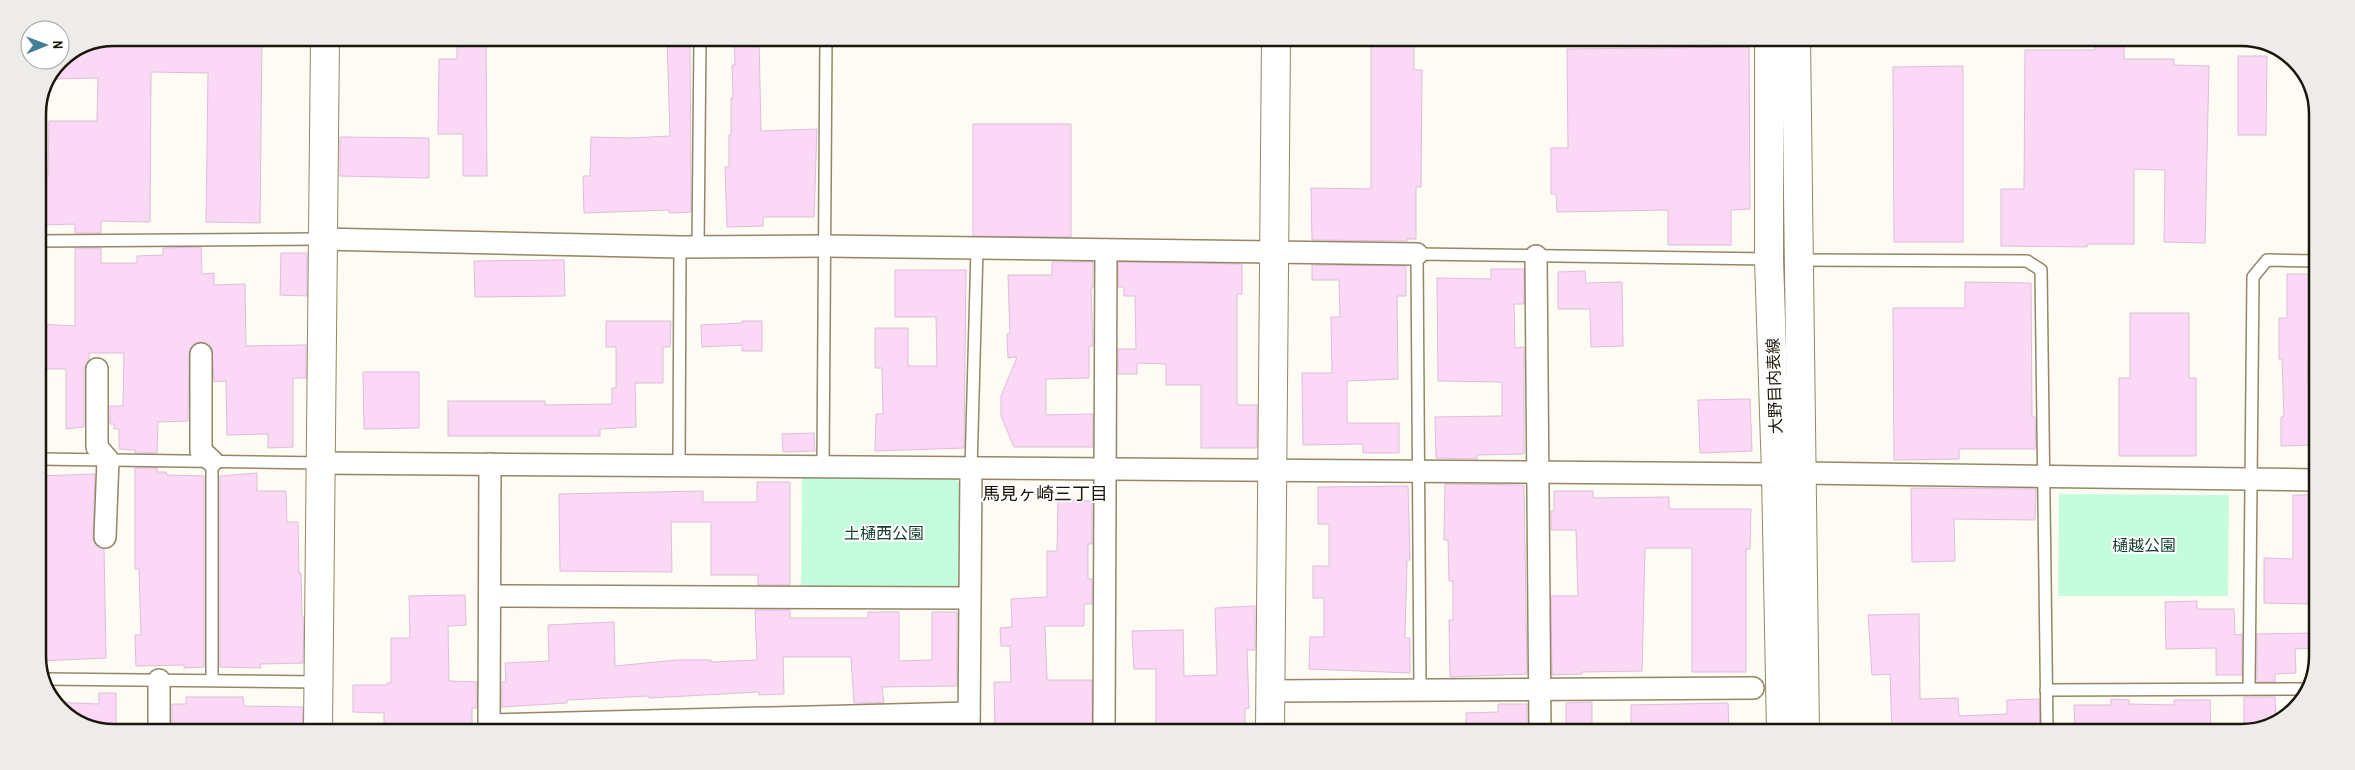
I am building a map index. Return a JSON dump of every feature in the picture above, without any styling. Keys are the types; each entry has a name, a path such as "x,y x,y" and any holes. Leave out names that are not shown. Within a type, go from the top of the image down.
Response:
{"street":[{"path":"318,724 321,239 325,46"},
{"path":"1270,724 1276,46"},
{"name":"大野目内表線","path":"1769,46 1769,259 1789,473 1805,724"},
{"name":"大野目内表線","path":"1780,724 1798,260 1796,46"},
{"path":"321,239 689,246 1417,254"},
{"path":"1104,724 1107,470 1106,250"},
{"path":"1536,256 1540,724"},
{"path":"201,354 201,451 212,461"},
{"path":"97,369 98,447 108,460 105,537"},
{"path":"320,463 1107,470 1272,469 1789,473 2309,480"},
{"path":"489,724 490,464"},
{"path":"809,724 969,722 971,469"},
{"path":"490,596 969,598"},
{"path":"159,680 159,724"},
{"path":"1270,691 1754,688"}],"lane":[{"path":"679,466 700,46"},
{"path":"822,467 826,46"},
{"path":"46,241 321,239"},
{"path":"971,469 977,249"},
{"path":"1420,690 1417,254 1769,259"},
{"path":"1798,260 2027,261 2041,270 2047,724"},
{"path":"2249,689 2253,277 2267,260 2309,261"},
{"path":"46,460 320,463"},
{"path":"212,461 212,679"},
{"path":"50,679 212,679 318,682"},
{"path":"2046,690 2300,689"}],"green space":[{"name":"土樋西公園","path":"802,478 955,479 966,490 965,589 801,587"},
{"name":"樋越公園","path":"2059,494 2229,495 2228,596 2058,596"}],"building":[{"path":"114,46 262,46 260,223 206,222 208,73 151,72 150,222 101,221 101,233 75,233 75,224 46,225 49,121 97,121 98,78 56,79 63,70 70,70 70,63 88,51"},
{"path":"457,46 486,46 487,176 463,176 463,134 438,134 439,59 457,59"},
{"path":"667,46 690,46 691,212 669,213 669,210 584,213 583,176 590,176 591,137 670,136"},
{"path":"734,46 759,46 761,131 817,129 814,217 763,217 763,226 727,227 725,167 729,167 731,98 733,98 732,65 735,65"},
{"path":"1371,46 1414,46 1414,70 1422,70 1421,187 1416,187 1416,239 1407,239 1407,241 1312,240 1311,188 1371,189"},
{"path":"2095,46 2124,46 2124,59 2174,59 2174,65 2209,66 2205,243 2164,242 2165,170 2134,169 2134,244 2087,244 2087,247 2001,246 2001,189 2024,189 2025,50 2095,50"},
{"path":"1749,47 1750,209 1731,210 1731,245 1668,245 1668,210 1557,212 1556,194 1551,194 1551,148 1568,148 1567,49"},
{"path":"2238,56 2267,56 2266,135 2238,135"},
{"path":"1963,66 1963,242 1894,242 1893,67"},
{"path":"973,124 1071,124 1071,237 973,236"},
{"path":"340,137 429,138 429,178 340,176"},
{"path":"201,247 202,274 214,273 214,285 245,284 246,346 306,345 306,378 293,378 293,447 268,448 268,434 227,435 226,381 214,382 212,348 208,343 201,342 194,343 189,354 188,421 158,422 157,453 135,453 135,450 119,449 119,429 114,429 114,424 110,424 110,406 123,406 124,353 89,353 89,360 84,369 84,427 66,429 66,369 46,369 46,324 75,326 75,248 101,248 101,263 137,263 137,256 163,255 163,248"},
{"path":"281,253 307,253 307,296 280,295"},
{"path":"564,260 565,296 475,297 474,261"},
{"path":"1052,262 1093,262 1093,288 1091,288 1093,346 1089,346 1089,378 1046,379 1046,415 1093,414 1093,447 1014,447 1001,416 1001,396 1017,357 1008,358 1007,334 1010,334 1008,275 1052,275"},
{"path":"1118,262 1242,264 1242,294 1237,294 1237,405 1257,405 1257,448 1201,448 1201,385 1166,385 1166,364 1137,363 1137,374 1118,374 1118,349 1136,349 1135,296 1124,296 1124,287 1118,287"},
{"path":"1312,265 1406,266 1406,296 1397,296 1398,379 1347,381 1347,423 1399,423 1399,453 1363,453 1363,444 1303,445 1302,373 1332,373 1331,317 1340,317 1339,280 1312,280"},
{"path":"1491,269 1524,269 1524,304 1514,304 1515,348 1524,347 1524,454 1477,455 1477,459 1436,458 1435,417 1502,416 1502,382 1438,381 1437,278 1491,279"},
{"path":"895,270 966,270 964,448 875,451 876,414 883,414 882,368 875,368 875,328 908,328 908,366 937,366 936,317 895,317"},
{"path":"1585,271 1586,283 1622,282 1623,346 1591,347 1590,309 1558,309 1558,272"},
{"path":"2287,274 2309,274 2309,445 2281,446 2281,417 2284,417 2282,359 2279,359 2279,318 2287,318"},
{"path":"1965,282 2031,283 2032,417 2035,417 2036,449 1959,449 1959,459 1894,460 1893,308 1965,308"},
{"path":"2130,313 2189,313 2189,378 2196,378 2196,456 2119,456 2119,378 2130,378"},
{"path":"606,321 671,321 670,347 663,347 663,383 635,383 636,427 600,429 600,436 448,436 448,401 545,401 545,405 612,404 612,388 616,388 616,347 606,347"},
{"path":"742,321 762,321 762,351 742,351 742,345 702,347 701,325 742,323"},
{"path":"363,372 419,372 419,428 364,429"},
{"path":"1750,399 1752,451 1700,453 1698,400"},
{"path":"814,433 815,451 783,452 782,434"},
{"path":"135,468 157,468 157,472 166,472 167,475 204,476 204,667 184,668 184,665 136,666 135,635 141,635 139,569 135,569"},
{"path":"257,473 257,491 286,491 287,522 298,522 299,573 301,573 302,617 304,617 303,663 260,664 261,668 220,667 220,476"},
{"path":"95,474 93,537 94,543 104,549 106,658 46,661 46,476"},
{"path":"757,482 790,482 790,585 758,585 758,575 711,575 711,522 671,522 672,572 560,571 559,494 703,491 703,502 757,502"},
{"path":"1445,484 1524,485 1527,674 1450,677 1449,620 1453,620 1453,581 1449,581 1448,540 1444,540"},
{"path":"1408,486 1410,560 1407,560 1405,638 1410,638 1410,673 1309,669 1310,637 1324,637 1324,598 1313,598 1313,566 1329,566 1329,524 1318,524 1318,487"},
{"path":"1911,488 2036,489 2035,520 1954,519 1955,561 1912,562"},
{"path":"1554,491 1593,491 1593,498 1669,497 1669,509 1751,509 1750,549 1746,549 1746,672 1692,672 1692,548 1645,548 1642,671 1582,672 1582,674 1552,675 1551,596 1578,596 1576,530 1551,530 1551,511 1554,511"},
{"path":"2293,495 2309,495 2309,604 2264,603 2264,558 2293,559"},
{"path":"1058,500 1092,501 1092,544 1088,544 1088,579 1092,579 1092,604 1084,604 1084,626 1045,626 1047,680 1092,680 1092,724 995,724 994,682 1011,682 1010,646 1001,646 1000,628 1012,627 1011,599 1047,597 1047,551 1057,551"},
{"path":"465,595 466,625 448,626 449,681 477,682 477,708 472,708 472,724 384,724 384,713 353,712 353,685 387,685 387,683 391,683 391,638 410,638 409,596"},
{"path":"2197,601 2197,609 2234,609 2235,635 2242,634 2242,675 2216,675 2216,648 2166,649 2165,602"},
{"path":"1255,606 1255,650 1247,650 1249,708 1245,709 1245,724 1156,724 1156,669 1134,669 1132,631 1183,630 1184,676 1217,675 1215,608"},
{"path":"755,610 790,610 790,618 868,618 868,612 899,612 899,661 932,660 932,612 957,612 957,686 882,687 884,703 854,703 851,657 783,657 784,694 759,695 759,692 649,698 649,696 567,700 567,703 502,707 502,682 506,682 505,663 549,661 548,625 614,622 615,666 677,660 711,660 711,662 757,660"},
{"path":"1919,614 1920,699 1958,698 1959,716 2007,714 2007,700 2039,699 2040,724 1892,724 1890,674 1872,675 1868,615"},
{"path":"2309,633 2309,648 2295,649 2296,673 2275,674 2275,682 2257,682 2257,634"},
{"path":"99,693 116,693 116,724 88,719 65,703 99,704"},
{"path":"186,697 243,697 244,706 303,707 302,724 172,724 172,704 186,704"},
{"path":"2244,697 2275,697 2276,714 2263,720 2244,724"},
{"path":"2111,699 2129,700 2129,704 2174,705 2174,700 2210,700 2211,724 2075,724 2074,705 2111,705"},
{"path":"1592,702 1592,724 1566,724 1566,703"},
{"path":"1728,703 1729,724 1631,724 1631,705"},
{"path":"1498,704 1527,704 1527,724 1466,724 1466,713 1498,712"}],"district":[{"name":"馬見ヶ崎三丁目","path":"1045,493"}]}
